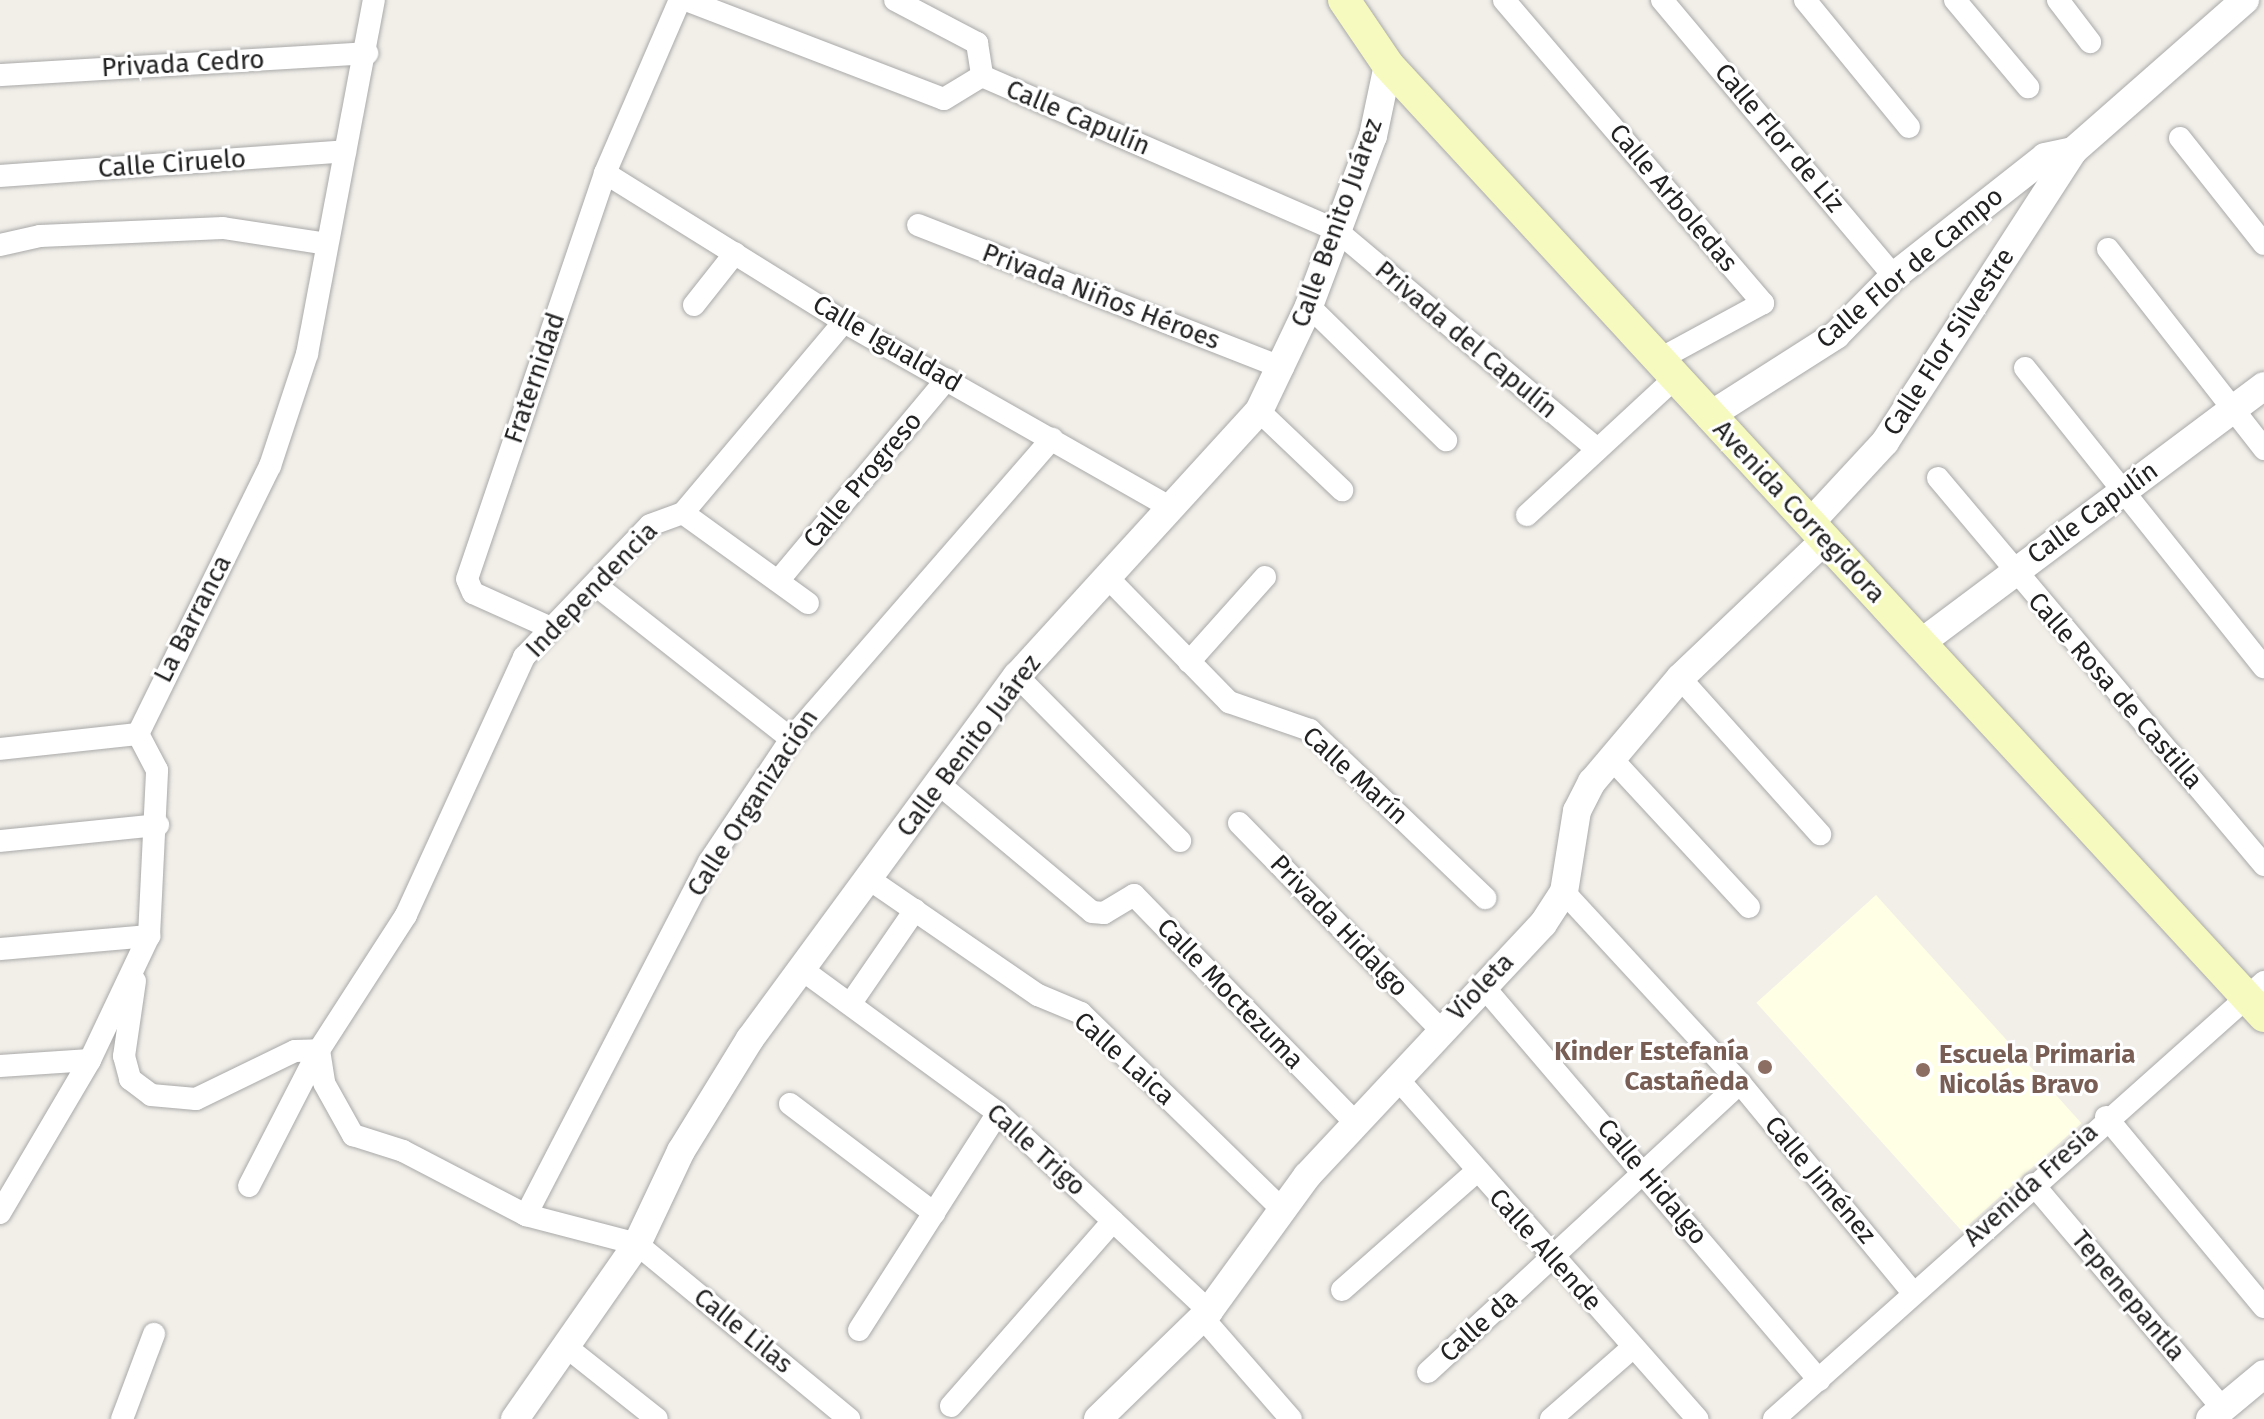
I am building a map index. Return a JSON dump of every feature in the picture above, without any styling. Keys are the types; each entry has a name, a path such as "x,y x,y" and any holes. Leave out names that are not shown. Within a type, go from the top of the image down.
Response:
{"main road":[{"name":"Avenida Corregidora","path":"1352,3 1388,65 1664,370 2259,997"}],"street":[{"name":"La Barranca","path":"138,734 270,466 307,354 345,151 367,53 374,0"},
{"name":"Fraternidad","path":"551,628 467,584 605,173 680,0"},
{"name":"Calle Capulín","path":"686,0 944,99 982,76 1336,230"},
{"path":"895,0 977,43 982,76"},
{"name":"Calle Arboledas","path":"1504,0 1763,303 1664,370"},
{"name":"Calle Flor de Liz","path":"1662,0 1894,276"},
{"path":"1805,0 1909,127"},
{"path":"1955,0 2028,87"},
{"path":"2058,0 2090,42"},
{"path":"2073,151 2240,2"},
{"name":"Privada Cedro","path":"0,75 367,53"},
{"name":"Calle Benito Juárez","path":"515,1419 569,1349 637,1244 688,1139 750,1039 804,971 1017,676 1173,509 1259,411 1283,368 1309,306 1373,136 1388,65"},
{"path":"2180,138 2264,244"},
{"name":"Calle Ciruelo","path":"0,176 345,151"},
{"name":"Calle Flor de Campo","path":"1709,416 1836,335 1894,276 2045,157 2073,151"},
{"name":"Calle Flor Silvestre","path":"1818,530 1885,442 2073,151"},
{"name":"Calle Igualdad","path":"605,173 844,322 1173,509"},
{"name":"Privada Niños Héroes","path":"918,225 1283,368"},
{"path":"0,245 40,236 223,228 327,244"},
{"name":"Privada del Capulín","path":"1336,230 1597,449"},
{"path":"2108,249 2264,449"},
{"path":"694,305 735,253"},
{"path":"1309,306 1446,440"},
{"path":"808,603 683,513 844,322"},
{"path":"2025,368 2122,495 2264,667"},
{"path":"1527,515 1597,449 1664,370"},
{"name":"Calle Progreso","path":"778,581 947,379"},
{"name":"Calle Capulín","path":"1922,642 2012,571 2122,495 2231,408 2264,386"},
{"path":"1259,411 1342,490"},
{"name":"Calle Organización","path":"526,1215 709,862 791,739 1052,439"},
{"name":"Calle Rosa de Castilla","path":"1938,478 2012,571 2264,865"},
{"name":"Independencia","path":"249,1186 319,1050 406,915 488,724 524,657 551,628 598,587 650,525 683,513"},
{"path":"1564,892 1577,811 1611,758 1680,678 1818,530"},
{"path":"1189,662 1265,577"},
{"name":"Calle Marín","path":"1109,579 1237,708 1310,730 1485,898"},
{"path":"598,587 791,739"},
{"path":"1017,676 1180,841"},
{"path":"1680,678 1820,834"},
{"path":"0,749 138,734 157,770 158,825 149,936 90,1060 7,1192 0,1213"},
{"path":"1611,758 1749,907"},
{"name":"Calle Moctezuma","path":"939,784 1100,915 1134,895 1356,1123"},
{"name":"Privada Hidalgo","path":"1239,823 1440,1029"},
{"path":"0,841 158,825"},
{"name":"Calle Laica","path":"869,879 1038,995 1081,1013 1282,1209"},
{"name":"Violeta","path":"1103,1418 1205,1314 1282,1209 1396,1077 1483,986 1564,892"},
{"name":"Calle Jiménez","path":"1564,892 1740,1083 1912,1292"},
{"path":"851,1003 915,910"},
{"path":"0,949 149,936"},
{"path":"138,961 124,1056 130,1079 151,1095 196,1099 295,1051 319,1050 324,1083 353,1135 403,1151 526,1215 637,1244"},
{"name":"Calle Trigo","path":"804,971 998,1113 1113,1221 1205,1314 1291,1419"},
{"name":"Calle Hidalgo","path":"1483,986 1645,1171 1819,1380"},
{"name":"Avenida Fresia","path":"1774,1419 2106,1117 2259,997"},
{"path":"0,1066 90,1060"},
{"name":"Calle Allende","path":"1396,1077 1552,1260 1698,1419"},
{"name":"Calle da","path":"1428,1372 1740,1083"},
{"path":"790,1104 934,1213"},
{"path":"859,1330 998,1113"},
{"path":"2106,1117 2264,1307"},
{"path":"1342,1290 1476,1172"},
{"name":"Tepenepantla","path":"2033,1184 2217,1414"},
{"path":"951,1406 1113,1221"},
{"name":"Calle Lilas","path":"637,1244 849,1419"},
{"path":"122,1419 154,1334"},
{"path":"1551,1419 1632,1348"},
{"path":"569,1349 657,1419"},
{"path":"2217,1414 2264,1374"}],"shaded area":[{"name":"Escuela Primaria Nicolás Bravo","path":"1876,895 2081,1123 1962,1231 1756,1003"}],"place":[{"name":"Kinder Estefanía Castañeda","path":"1765,1067"},
{"name":"Escuela Primaria Nicolás Bravo","path":"1923,1070"}]}
